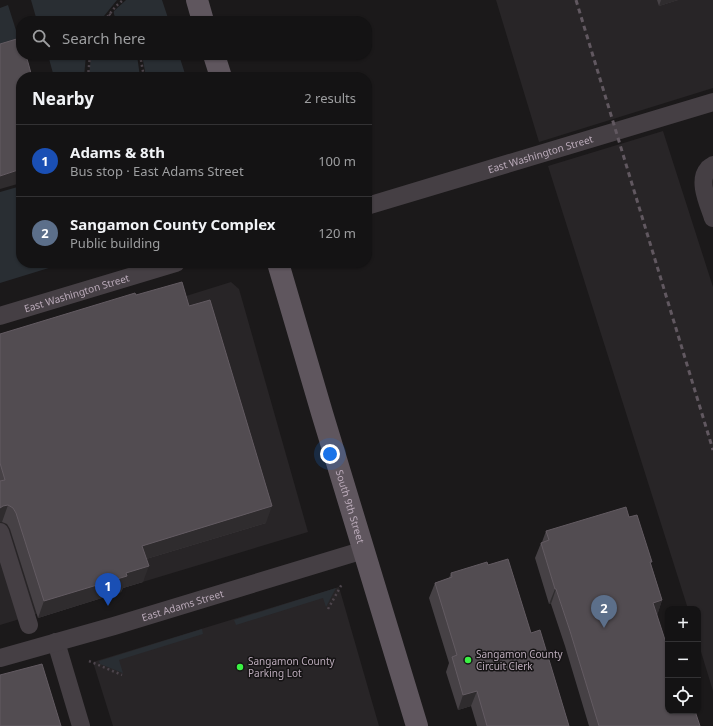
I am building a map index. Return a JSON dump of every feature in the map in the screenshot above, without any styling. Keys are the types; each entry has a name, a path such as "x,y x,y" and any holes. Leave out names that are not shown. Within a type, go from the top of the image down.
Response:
{"main road":[{"path":"197,0 202,16"},
{"path":"216,60 219,72"},
{"name":"South 9th Street","path":"279,268 417,726"}],"street":[{"name":"East Washington Street","path":"372,204 713,102"},
{"path":"713,165 708,169 703,179 704,191 713,218"},
{"name":"East Washington Street","path":"0,316 159,268"},
{"path":"0,532 29,625"},
{"name":"East Adams Street","path":"0,658 129,622 364,550"},
{"path":"56,642 81,726"}],"path":[{"path":"109,14 123,0"},
{"path":"88,72 90,60"},
{"path":"141,60 143,72"},
{"path":"328,609 342,584"},
{"path":"89,661 122,675"}],"shaded area":[{"path":"31,0 117,0 104,16 36,16"},
{"path":"126,0 162,0 167,16 115,16 114,11"},
{"path":"496,0 713,0 713,88 539,142"},
{"path":"8,5 16,30 16,48 0,53 0,8"},
{"path":"49,60 86,60 84,72 53,72"},
{"path":"91,60 138,60 139,72 89,72"},
{"path":"143,60 181,60 184,72 145,72"},
{"path":"663,131 713,287 713,691 701,652 701,606 687,606 548,166"},
{"path":"16,187 16,268 49,268 0,283 0,192"},
{"path":"231,282 239,289 308,532 0,625 0,354"},
{"name":"Sangamon County Parking Lot","path":"339,587 379,726 113,726 93,662"},
{"path":"336,588 326,607 323,598 236,625 234,620"},
{"path":"202,629 203,634 119,660 123,673 100,664 99,661"}],"building":[{"path":"16,39 16,60 27,60 31,72 16,72 16,171 0,176 0,44"},
{"path":"182,282 189,306 210,300 272,506 142,546 149,566 126,573 127,576 44,601 16,513 13,508 8,505 0,508 0,481 5,480 0,463 0,334 135,293 136,295"},
{"path":"626,507 629,517 637,515 662,600 653,603 665,640 665,714 696,714 700,726 599,726 541,543 549,540 546,531"},
{"path":"508,559 531,633 540,630 569,726 487,726 477,691 463,695 452,657 457,655 435,583 452,577 451,573 487,562 488,565"},
{"path":"42,664 61,726 0,726 0,675"}],"railway":[{"path":"576,0 713,450"}],"place":[{"name":"Adams & 8th","path":"108,606"},
{"name":"Sangamon County Complex","path":"604,628"},
{"name":"Sangamon County Circuit Clerk","path":"468,660"},
{"name":"Sangamon County Parking Lot","path":"240,667"}]}
